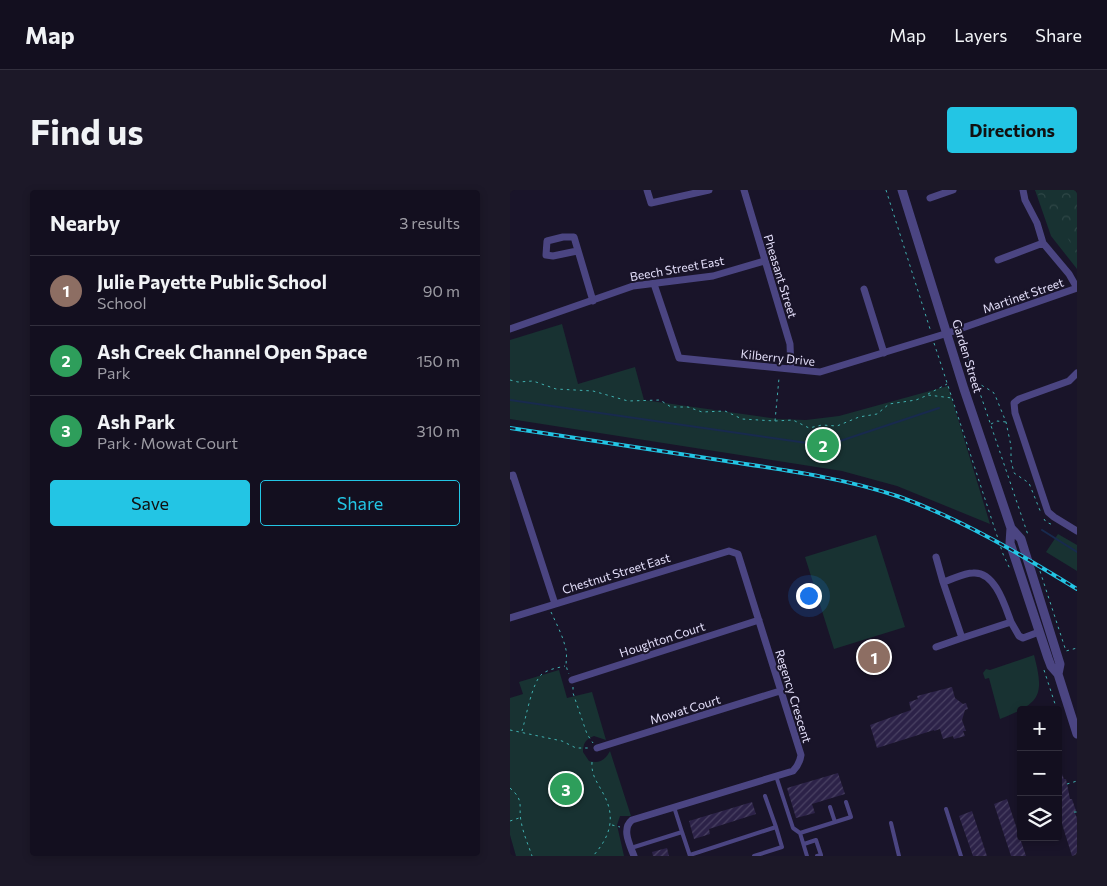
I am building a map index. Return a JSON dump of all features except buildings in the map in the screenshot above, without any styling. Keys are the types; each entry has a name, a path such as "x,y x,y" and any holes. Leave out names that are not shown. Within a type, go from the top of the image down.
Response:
{"street":[{"path":"647,190 651,203 709,190"},
{"name":"Pheasant Street","path":"744,190 790,344 791,370"},
{"name":"Garden Street","path":"902,190 964,389 1011,528 1020,539 1053,641 1060,664 1058,674"},
{"path":"930,198 953,190"},
{"path":"1023,190 1025,200 1043,243 1069,274 1077,288"},
{"path":"577,251 554,256 546,255 547,241 563,237 574,237 593,301"},
{"path":"998,260 1043,243"},
{"name":"Beech Street East","path":"510,329 633,286 713,276 764,261"},
{"name":"Kilberry Drive","path":"654,284 679,358 820,372 948,334"},
{"name":"Martinet Street","path":"948,334 1077,288"},
{"path":"864,289 884,353"},
{"path":"1077,373 1069,381 1019,399 1014,404 1015,413 1048,512 1077,530"},
{"path":"511,475 555,604"},
{"name":"Garden Street","path":"1011,528 1010,543 1039,632 1051,666 1058,674 1077,734"},
{"name":"Chestnut Street East","path":"510,618 729,551"},
{"name":"Regency Crescent","path":"624,826 632,820 793,771 797,767 801,755 759,620 738,554 729,551"},
{"path":"936,557 942,582 962,638"},
{"path":"942,582 972,573 980,574 996,586 1019,636 1023,638 1039,632 1045,633 1053,641"},
{"name":"Houghton Court","path":"572,680 759,620"},
{"path":"936,647 1011,622"},
{"name":"Mowat Court","path":"597,748 780,690"},
{"path":"624,826 634,856"}],"lane":[{"path":"776,776 793,828 800,833 807,856"},
{"path":"754,856 782,847 766,796"},
{"path":"800,833 850,817 846,802"},
{"path":"674,807 690,856 776,828"},
{"path":"830,807 835,822"},
{"path":"946,809 960,856"},
{"path":"891,823 899,856"},
{"path":"631,848 682,832"},
{"path":"804,844 816,840 821,855 817,856"}],"path":[{"path":"886,190 1003,554 1010,569"},
{"path":"962,340 1030,543"},
{"path":"775,421 780,378"},
{"path":"510,380 518,382 536,381 556,389 593,391 628,401 660,400 675,408 688,407 705,413 725,411 742,419 793,420 808,428 822,425 837,426 860,417 877,414 889,404 916,400 948,384"},
{"path":"975,381 995,395 1006,422 1012,446 1011,460 1014,473 1029,483 1037,507 1046,522 1059,527"},
{"path":"928,395 952,398"},
{"path":"990,424 998,421 1006,422"},
{"path":"1036,561 1066,651 1077,648"},
{"path":"522,732 535,687 541,675 565,666"},
{"path":"1044,670 1056,706"},
{"path":"510,730 562,741 576,748 597,748"},
{"path":"592,762 592,770 596,782 610,810 611,824 605,839 593,856"},
{"path":"1067,784 1077,781"},
{"path":"510,788 519,799 521,808 520,818 532,856"},
{"path":"510,821 520,818"},
{"path":"611,824 624,826"}],"green space":[{"path":"1035,190 1077,190 1077,269 1051,236"},
{"path":"1035,190 1077,190 1077,255 1066,235"},
{"path":"562,324 578,384 635,367 644,400 778,419 806,420 839,416 948,386 990,524 897,486 842,471 510,419 510,340"},
{"path":"1058,534 1077,545 1077,571 1046,552"},
{"path":"876,535 905,627 834,649 805,557"},
{"path":"1034,655 1039,680 1039,689 1036,697 1027,706 1017,706 1017,711 1000,719 989,678 985,679 983,673 986,669 990,670"},
{"path":"559,670 567,698 592,692 606,740 594,736 591,737 584,744 583,752 589,761 599,762 610,751 631,816 620,816 617,825 624,856 516,856 510,835 510,698 523,694 519,682"}],"waterway":[{"path":"510,400 807,443 834,443 939,408"},
{"path":"1042,530 1077,552"}],"railway":[{"path":"510,428 792,471 879,490 923,506 969,527 1077,589"}],"place":[{"name":"Ash Creek Channel Open Space","path":"823,445"},
{"name":"Julie Payette Public School","path":"874,657"},
{"name":"Ash Park","path":"566,789"}]}
